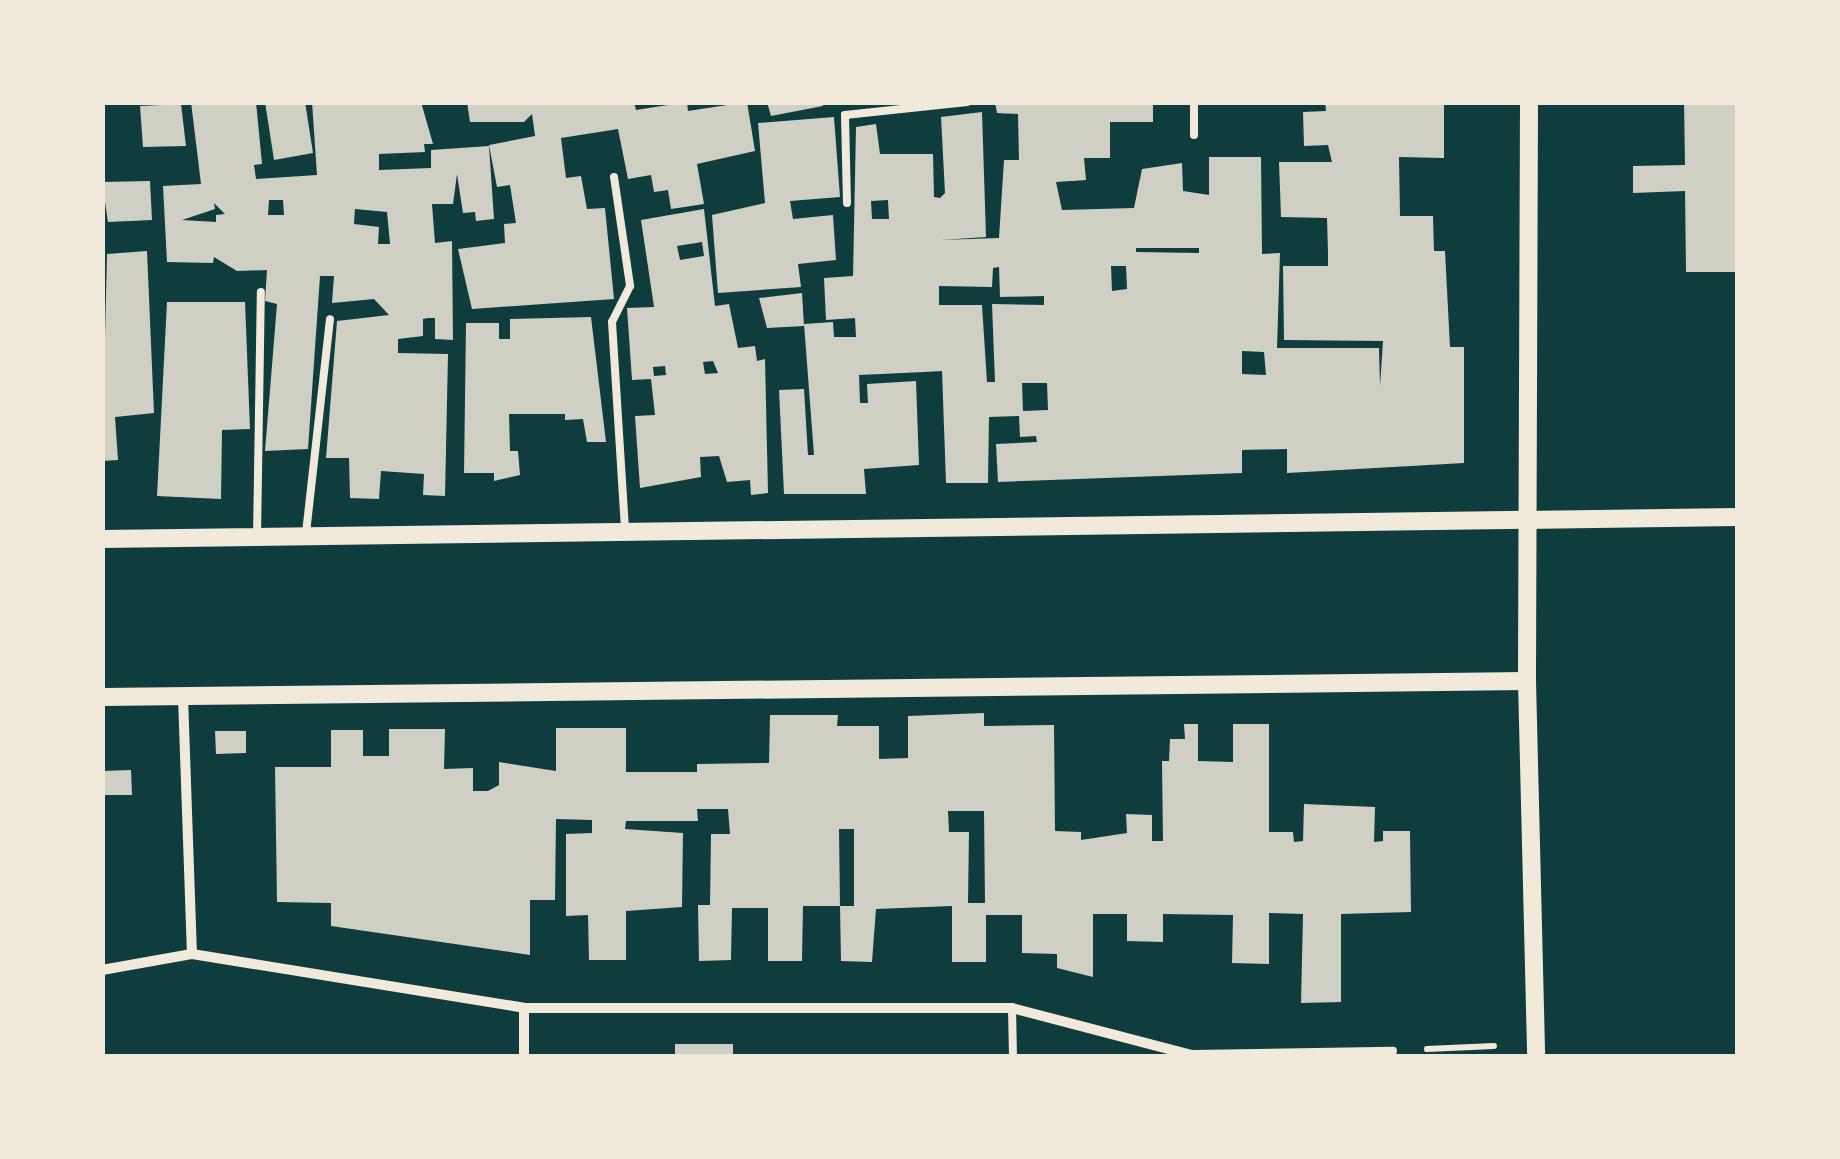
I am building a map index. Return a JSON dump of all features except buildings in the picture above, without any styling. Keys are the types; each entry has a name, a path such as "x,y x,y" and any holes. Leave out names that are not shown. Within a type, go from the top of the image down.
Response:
{"street":[{"path":"1528,102 1528,680 1536,1050"},
{"path":"102,539 1738,518"},
{"path":"102,697 1528,680"},
{"path":"183,697 192,954"},
{"path":"102,970 192,954 524,1008 1012,1008 1194,1056"},
{"path":"524,1008 524,1056"}],"lane":[{"path":"847,204 845,116 967,102"},
{"path":"1194,102 1194,135"},
{"path":"614,177 630,286 612,322 625,531"},
{"path":"257,537 261,292"},
{"path":"305,536 330,319"},
{"path":"1012,1008 1013,1056"},
{"path":"1194,1056 1392,1051"}],"path":[{"path":"1392,1051 1536,1050"}]}
